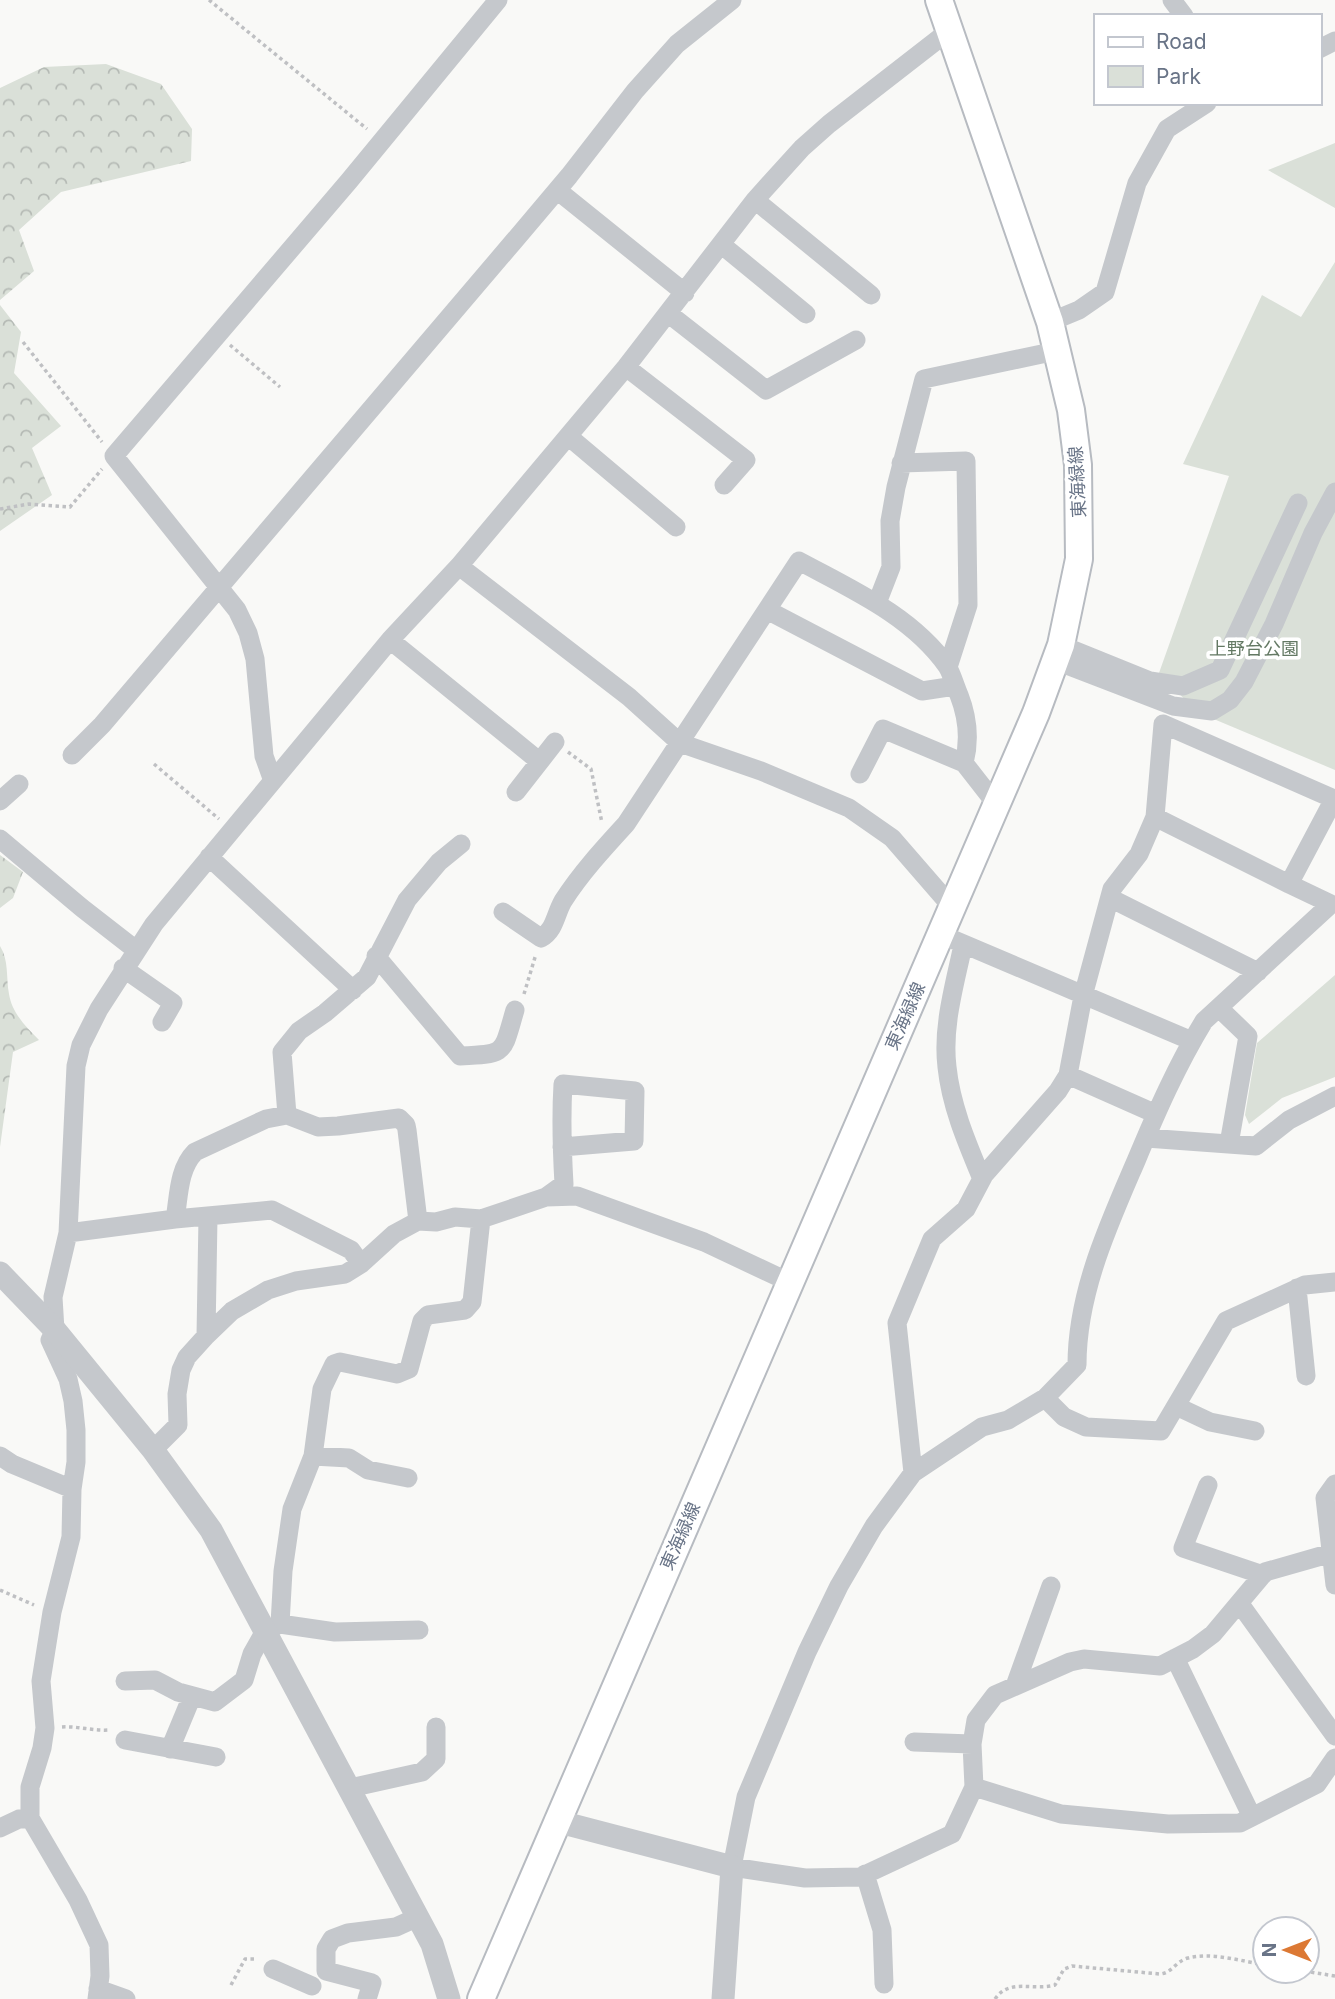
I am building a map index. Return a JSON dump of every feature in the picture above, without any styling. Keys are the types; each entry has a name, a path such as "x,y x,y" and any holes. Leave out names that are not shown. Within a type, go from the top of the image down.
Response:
{"main road":[{"name":"東海緑線","path":"481,1999 789,1282 952,939 951,906 1059,653 1079,559 1080,499 1071,410 1049,322 939,0"}],"street":[{"path":"273,781 264,756 255,659 248,633 237,610 114,456 498,0"},
{"path":"72,755 102,725 557,190 635,91 677,44 732,0"},
{"path":"126,1999 97,1994 100,1976 99,1945 74,1892 30,1818 30,1787 46,1728 41,1681 52,1612 71,1537 72,1489 76,1462 74,1410 68,1380 50,1340 55,1330 53,1297 68,1233 76,1066 81,1045 123,968 153,924 390,640 459,566 626,367 754,200 802,148 829,124 950,30"},
{"path":"1049,322 1079,310 1105,292 1137,183 1167,129 1204,105"},
{"path":"557,190 685,293"},
{"path":"754,200 871,295"},
{"path":"722,245 806,314"},
{"path":"669,314 766,390 856,340"},
{"path":"877,603 891,567 890,522 901,463 925,379 1056,351"},
{"path":"626,367 746,460 724,485"},
{"path":"568,436 676,527"},
{"path":"901,463 966,461 968,606 948,667"},
{"path":"1059,653 1173,706 1212,711 1230,700 1244,682 1313,533 1335,492"},
{"path":"1059,653 1150,681 1183,686 1220,670 1298,503"},
{"path":"503,912 541,938 549,933 563,902 626,824 799,561 877,603 918,634 948,667 965,711 968,744 964,763"},
{"path":"459,566 629,697 680,743 761,771 849,808 892,838 951,906"},
{"path":"767,610 922,691 955,686"},
{"path":"390,640 539,761"},
{"path":"914,1473 897,1323 932,1239 966,1209 982,1179 1058,1091 1068,1075 1083,996 1112,890 1139,854 1155,817 1163,723 1334,799 1289,884"},
{"path":"860,774 883,729 964,763 996,804"},
{"path":"516,792 555,742"},
{"path":"0,801 19,784"},
{"path":"723,1999 732,1867 746,1797 807,1652 839,1586 874,1526 914,1473 982,1426 1008,1420 1045,1398 1077,1365 1077,1336 1100,1244 1156,1114 1192,1041 1204,1021 1331,904 1155,817"},
{"path":"0,839 136,950"},
{"path":"287,1115 282,1052 299,1031 366,977 407,900 439,862 461,844"},
{"path":"209,857 353,990"},
{"path":"1110,898 1258,972"},
{"path":"982,1179 961,1130 946,1066 952,939 1192,1041"},
{"path":"376,956 460,1056 494,1054 505,1046 515,1010"},
{"path":"123,968 173,1003 162,1022"},
{"path":"1219,1008 1248,1036 1229,1144"},
{"path":"1068,1075 1156,1114"},
{"path":"546,1197 564,1184 562,1147 563,1084 635,1091 634,1141 562,1147"},
{"path":"1146,1138 1256,1146 1289,1120 1335,1096"},
{"path":"176,1220 182,1173 187,1160 195,1152 266,1119 287,1115 318,1127 400,1118 407,1130 418,1220"},
{"path":"153,1450 178,1425 177,1394 181,1370 187,1357 232,1311 268,1290 296,1281 345,1273 361,1265 394,1234 418,1220 436,1222 455,1217 481,1219 546,1197 577,1196 704,1242 789,1282"},
{"path":"68,1233 272,1210 351,1250 361,1265"},
{"path":"206,1336 208,1217"},
{"path":"125,1681 155,1680 178,1692 215,1702 244,1679 252,1654 272,1628 292,1509 313,1456 322,1389 334,1364 340,1362 397,1374 409,1369 422,1321 428,1315 465,1310 472,1302 481,1219"},
{"path":"0,1273 55,1330 153,1450 211,1530 272,1628 349,1788 432,1944 449,1999"},
{"path":"1045,1398 1064,1417 1086,1427 1161,1431 1226,1321 1305,1285 1335,1282"},
{"path":"1297,1288 1306,1376"},
{"path":"1176,1406 1210,1422 1255,1431"},
{"path":"0,1456 12,1464 72,1489"},
{"path":"313,1456 349,1458 368,1470 408,1478"},
{"path":"1335,1484 1325,1498 1335,1585"},
{"path":"1208,1485 1183,1548 1263,1575"},
{"path":"556,1821 732,1867 805,1878 860,1877 952,1834 974,1787 972,1744 976,1720 995,1695 1070,1662 1084,1659 1160,1666 1193,1649 1213,1633 1263,1575 1280,1566 1333,1552"},
{"path":"1015,1686 1051,1586"},
{"path":"1240,1604 1335,1736"},
{"path":"272,1628 335,1632 419,1630"},
{"path":"1175,1658 1252,1817"},
{"path":"170,1749 192,1696"},
{"path":"349,1788 422,1772 436,1759 436,1727"},
{"path":"118,1735 170,1749 216,1756"},
{"path":"914,1742 972,1744"},
{"path":"974,1787 1060,1814 1168,1824 1240,1823 1318,1784 1335,1758"},
{"path":"0,1828 19,1819 30,1818"},
{"path":"865,1874 882,1930 884,1984"},
{"path":"326,1971 326,1949 332,1939 348,1933 396,1927 418,1917"},
{"path":"273,1969 309,1993 316,1974 326,1971 372,1983 367,1999"}],"path":[{"path":"209,0 382,141"},
{"path":"218,335 280,387"},
{"path":"0,509 29,504 70,507 114,456 23,342"},
{"path":"555,742 590,769 607,845"},
{"path":"153,764 232,830"},
{"path":"515,1010 521,1004 541,938"},
{"path":"0,1590 52,1612"},
{"path":"46,1728 78,1726 118,1735"},
{"path":"995,1999 1000,1992 1010,1987 1055,1985 1064,1969 1072,1966 1160,1974 1171,1970 1186,1958 1215,1957 1251,1963"},
{"path":"231,1985 245,1959 257,1959 273,1969"}],"green space":[{"path":"106,64 161,84 192,129 191,161 61,192 19,230 34,271 0,300 0,88 44,67"},
{"path":"1335,143 1335,208 1268,170"},
{"name":"上野台公園","path":"1335,262 1335,770 1197,712 1159,673 1229,476 1183,464 1262,295 1301,317"},
{"path":"0,305 21,332 14,373 61,426 32,448 52,495 0,531"},
{"path":"0,855 23,872 13,898 0,908"},
{"path":"0,946 5,957 13,1007 39,1040 13,1052 0,1147"},
{"path":"1335,975 1335,1077 1282,1098 1249,1124 1245,1115 1257,1043"}]}
